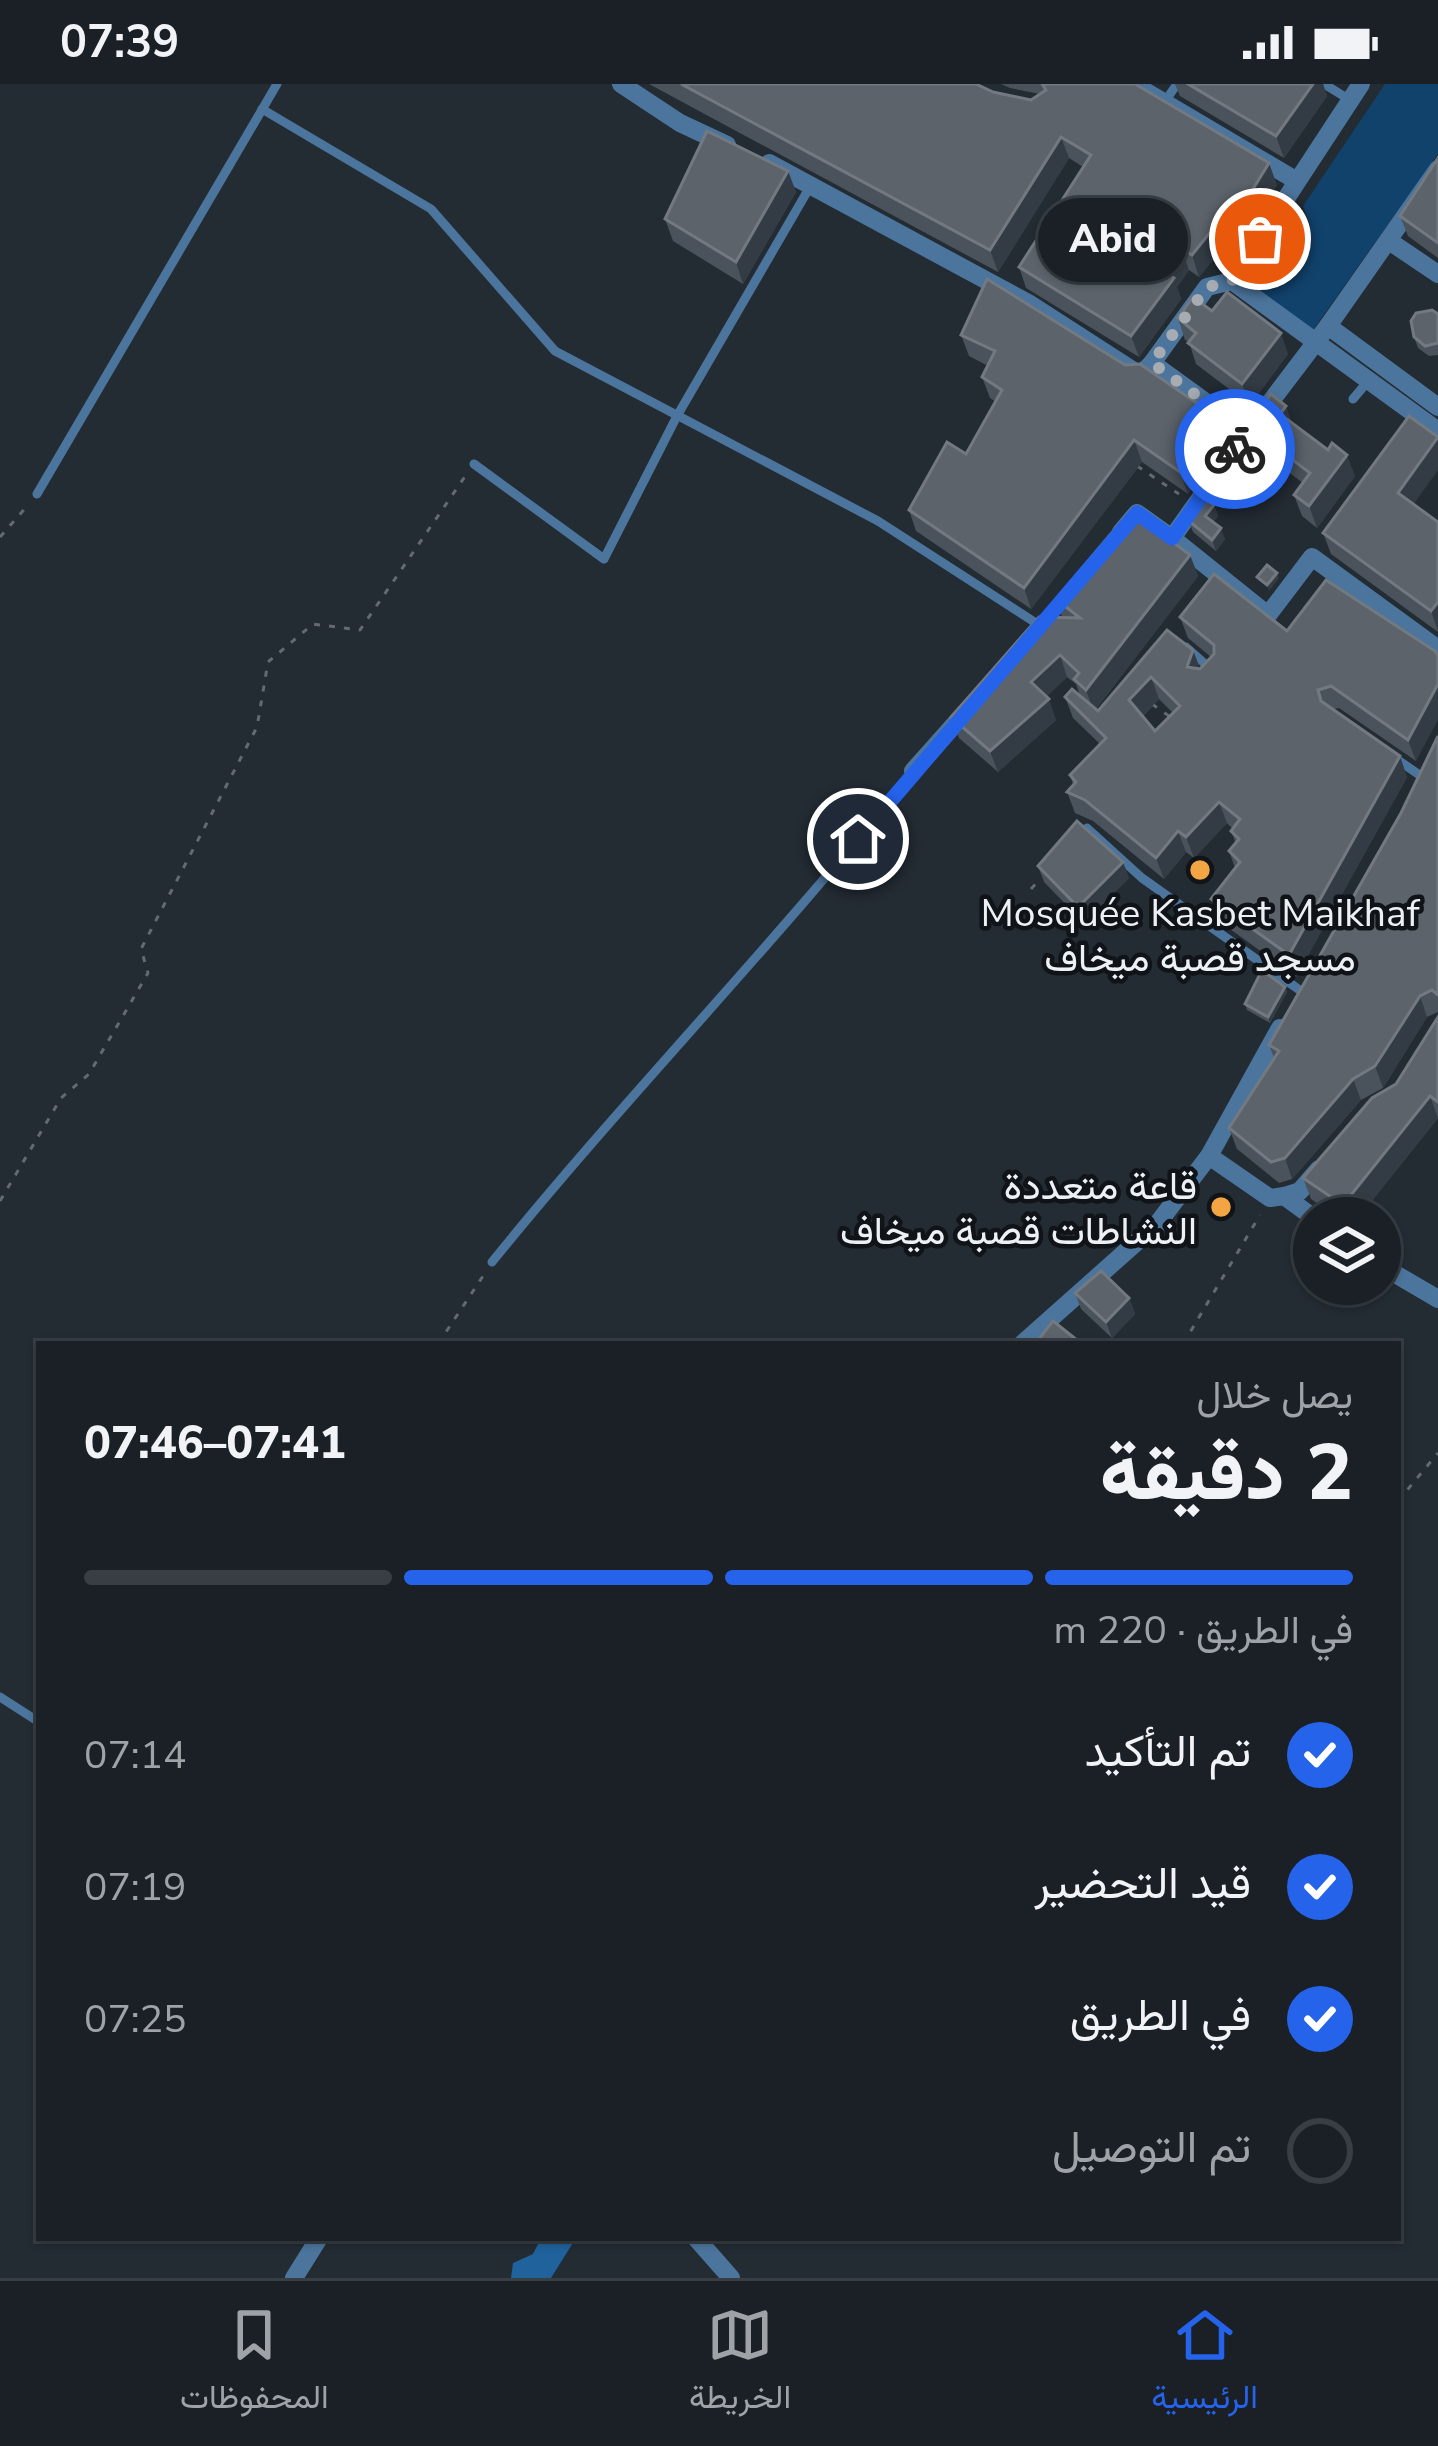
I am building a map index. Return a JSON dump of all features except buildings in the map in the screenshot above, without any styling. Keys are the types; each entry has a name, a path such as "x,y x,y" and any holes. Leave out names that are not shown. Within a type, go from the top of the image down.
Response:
{"street":[{"path":"621,84 680,123 811,185 1030,304 1140,375 1207,287 1232,281 1356,92"},
{"path":"1133,84 1171,92 1298,181"},
{"path":"1172,538 1438,169"},
{"path":"1389,241 1438,274"},
{"path":"1232,281 1316,344 1438,407"},
{"path":"1328,326 1438,431"},
{"path":"1152,363 1247,432"},
{"path":"1403,433 1417,415"},
{"path":"1106,550 1137,513 1172,538 1216,586 1268,615 1325,539"},
{"path":"1312,557 1438,649"},
{"path":"1030,640 1060,606"},
{"path":"913,771 986,689"},
{"path":"1025,1341 1175,1201 1209,1156 1312,971"},
{"path":"1209,1156 1293,1206"},
{"path":"1277,1197 1300,1191 1328,1158"},
{"path":"1401,1277 1438,1299"},
{"path":"294,2278 317,2241"},
{"path":"699,2241 731,2278"}],"lane":[{"path":"37,494 277,84"},
{"path":"1324,84 1356,92"},
{"path":"262,109 431,209 555,350 878,521 964,573 1032,625 1045,624"},
{"path":"474,464 604,559 677,416 811,185"},
{"path":"1353,399 1375,373"},
{"path":"1172,637 1214,670 1202,683"},
{"path":"1386,752 1421,777"},
{"path":"493,1262 587,1144 804,908 913,771"},
{"path":"1087,828 1142,878 1300,991"},
{"path":"0,1697 36,1720"}],"path":[{"path":"0,1201 61,1098 89,1074 148,973 141,949 256,727 268,662 313,624 359,630 474,464"},
{"path":"1136,465 1195,506"},
{"path":"0,537 37,494"},
{"path":"1145,698 1172,718"},
{"path":"1031,889 1045,874"},
{"path":"1186,1341 1277,1197"},
{"path":"440,1341 493,1262"},
{"path":"1401,1497 1438,1453"}],"shaded area":[{"path":"1385,84 1438,84 1438,154 1313,330 1255,287 1255,281 1263,277 1271,281 1310,225 1303,206"},
{"path":"540,2241 574,2241 551,2278 511,2278 513,2263 533,2254"}],"way so far":[{"path":"1235,449 1247,432 1152,363 1207,287 1232,281 1260,239"}],"place":[{"name":"Abid","path":"1260,239"},
{"name":"Mosquée Kasbet Maikhaf مسجد قصبة ميخاف","path":"1200,870"},
{"name":"قاعة متعددة النشاطات قصبة ميخاف","path":"1221,1207"}],"route":[{"path":"858,839 1137,513 1172,538 1235,449"}]}
